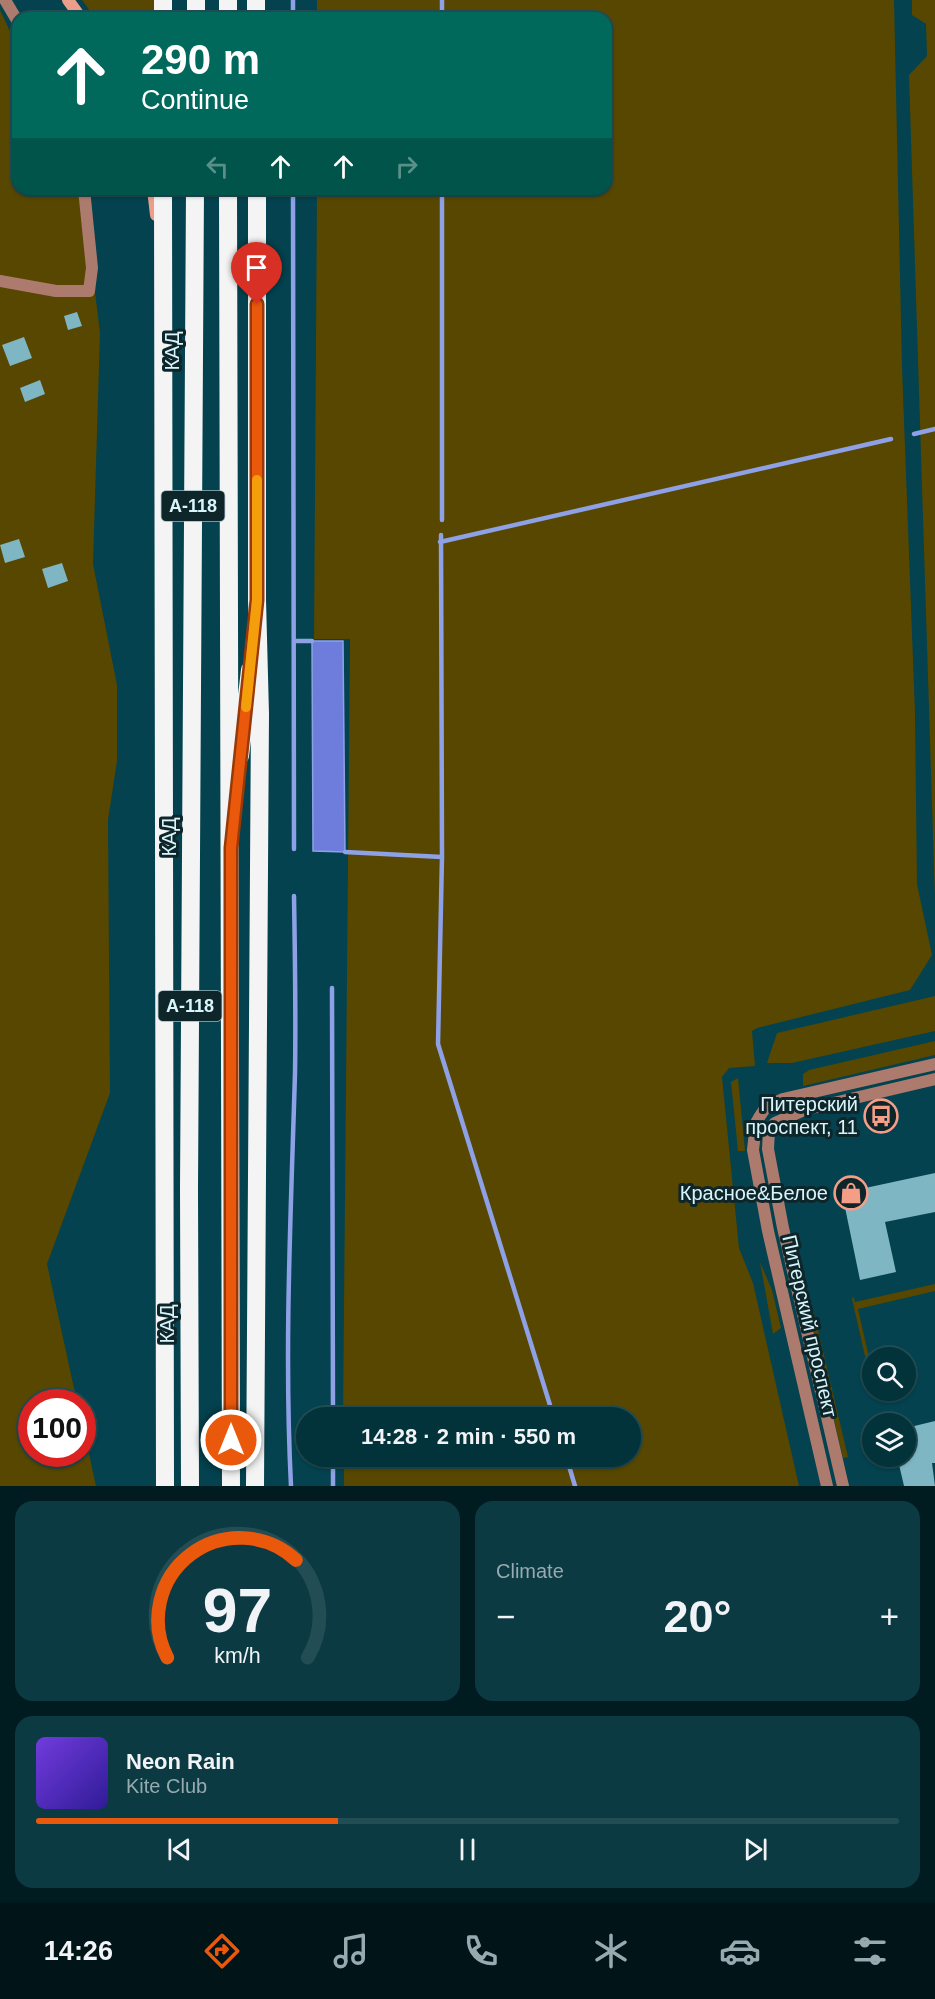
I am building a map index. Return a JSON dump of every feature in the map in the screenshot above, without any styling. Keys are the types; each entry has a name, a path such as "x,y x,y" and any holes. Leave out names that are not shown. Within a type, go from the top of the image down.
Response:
{"highway":[{"path":"163,195 165,1479"},
{"name":"КАД","path":"190,1486 189,1189 195,195"},
{"name":"А-118","path":"228,195 231,1486"},
{"path":"255,1486 260,714 257,600 257,195"},
{"path":"231,848 257,600"},
{"path":"165,1479 189,1189"}],"main road":[{"path":"154,195 163,293"}],"street":[{"path":"0,281 56,291 89,291 92,268 85,195"},
{"name":"Питерский проспект","path":"827,1486 768,1232 753,1150 756,1123 766,1107 800,1094 935,1064"},
{"name":"Питерский проспект","path":"843,1486 800,1309 768,1149 769,1130 775,1123 804,1110 935,1079"}],"shaded area":[{"path":"82,0 157,0 158,12 91,12"},
{"path":"317,0 894,0 902,367 915,713 917,884 932,955 910,990 757,1028 752,1031 755,1066 729,1068 722,1077 739,1248 753,1283 799,1486 344,1486 344,1467 641,1467 641,1407 343,1407 350,639 314,639 317,195 612,195 612,12 317,12"},
{"path":"912,0 935,0 935,899 909,75 927,56 926,24 912,15"},
{"path":"0,10 12,35 12,195 79,195 92,268 100,333 93,564 117,685 117,761 108,820 110,1093 47,1264 74,1389 18,1389 18,1467 92,1467 96,1486 0,1486"},
{"path":"935,996 935,1031 792,1063 767,1063 777,1033"},
{"path":"935,1041 935,1055 803,1086 803,1074 809,1070"},
{"path":"738,1078 745,1151 738,1151 731,1082"},
{"path":"760,1262 772,1290 781,1328 773,1334"},
{"path":"935,1284 935,1291 858,1309 867,1347 863,1347 853,1296 855,1302"},
{"path":"814,1313 848,1457 843,1458 809,1314"}],"water":[{"path":"312,641 343,641 345,852 313,851"}],"building":[{"path":"77,312 82,326 68,330 64,316"},
{"path":"24,337 32,358 10,366 2,345"},
{"path":"40,380 45,394 25,402 20,388"},
{"path":"19,539 25,557 5,563 0,545"},
{"path":"62,563 68,581 48,588 42,569"},
{"path":"935,1173 935,1212 885,1222 896,1272 860,1280 842,1193"},
{"path":"935,1421 935,1463 932,1463 935,1486 904,1486 900,1467 916,1467 916,1426"}],"waterway":[{"path":"293,0 293,12"},
{"path":"442,0 442,12"},
{"path":"293,195 294,849"},
{"path":"442,195 442,520"},
{"path":"914,434 935,429"},
{"path":"440,542 891,439"},
{"path":"441,535 442,857 438,1044 551,1407"},
{"path":"294,641 312,641"},
{"path":"345,852 442,857"},
{"path":"291,1486 288,1331 295,1073 294,896"},
{"path":"332,988 333,1407"},
{"path":"333,1467 333,1486"},
{"path":"569,1467 575,1486"}],"slow traffic":[{"path":"246,707 257,600 257,480"}],"place":[{"name":"Питерский проспект, 11","path":"881,1116"},
{"name":"Красное&Белое","path":"851,1193"}],"route":[{"path":"231,1440 231,848 257,600 257,304"}]}
